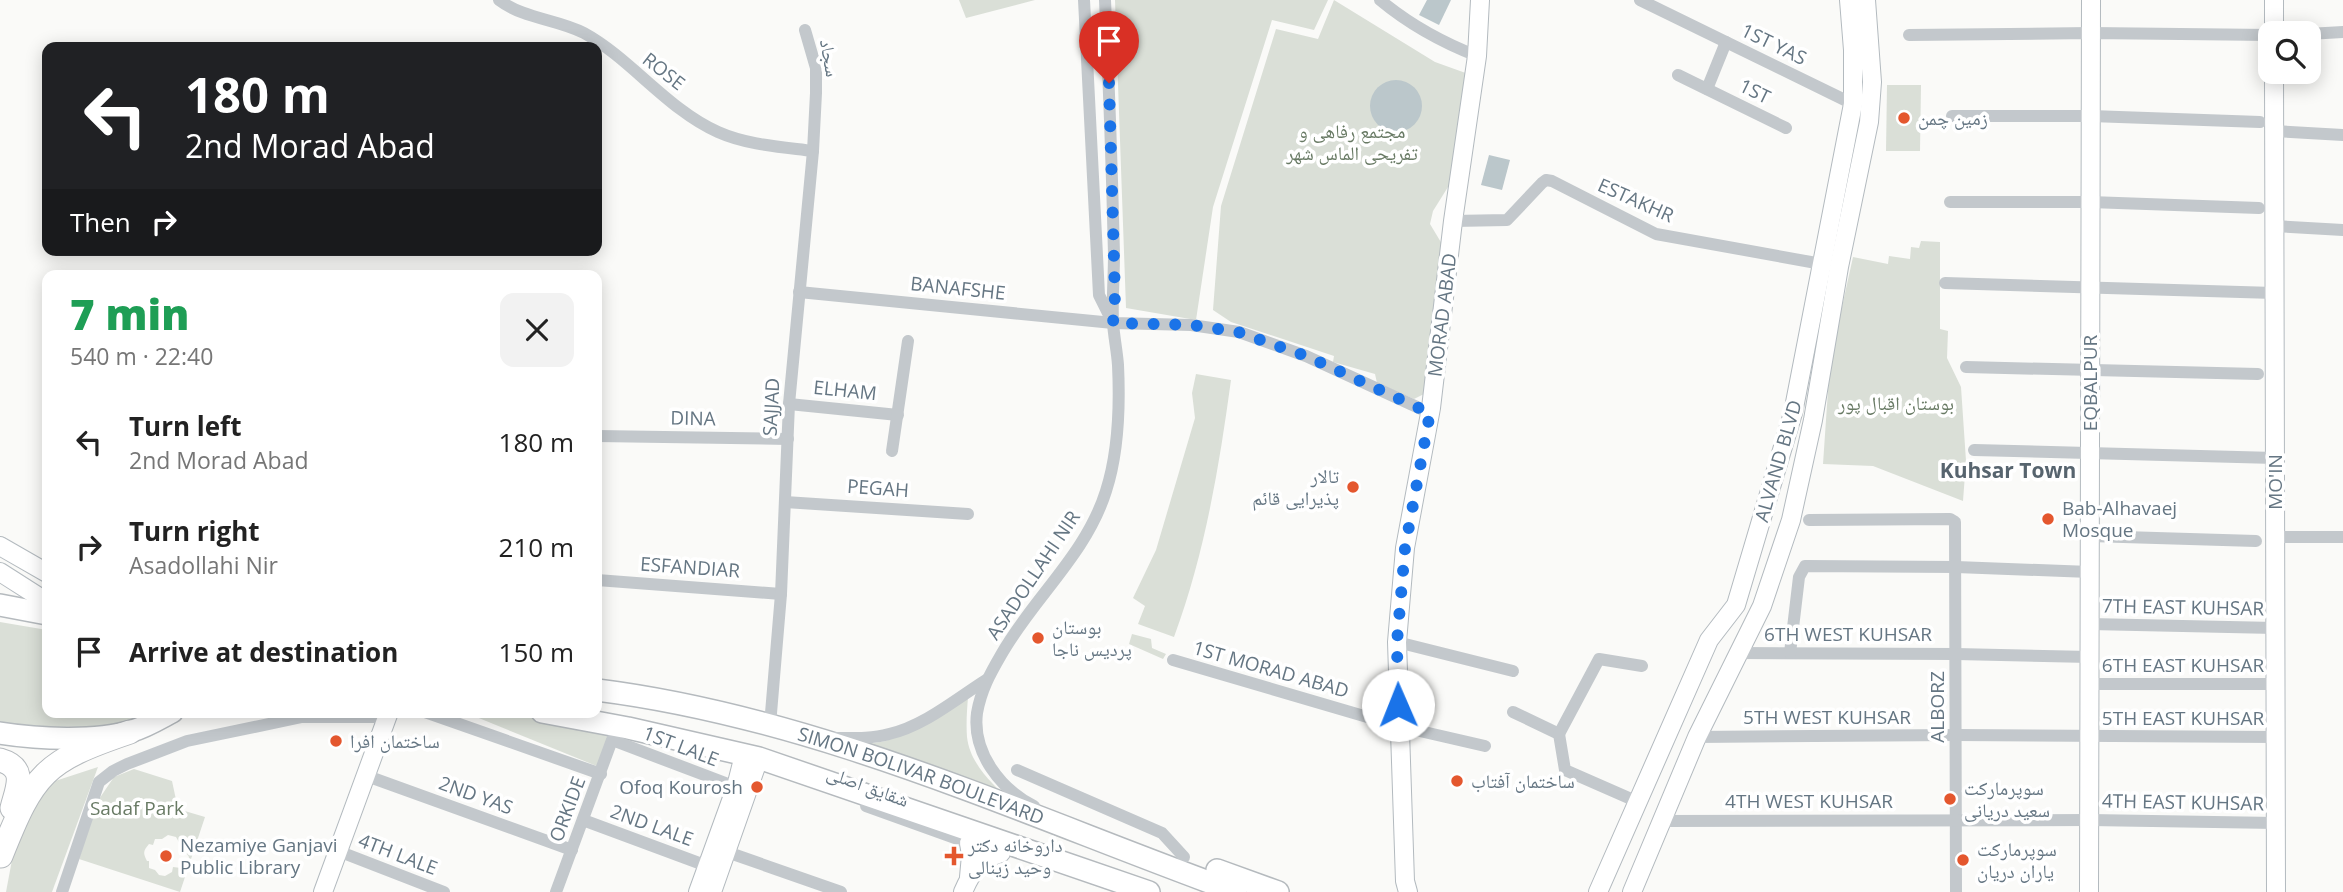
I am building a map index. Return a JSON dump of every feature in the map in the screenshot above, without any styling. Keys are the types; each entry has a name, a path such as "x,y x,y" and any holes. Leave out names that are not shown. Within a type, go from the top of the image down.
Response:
{"highway":[{"path":"1,858 26,798 53,764 82,748 130,732"},
{"path":"0,760 11,764 17,771 19,782 1,858"}],"main road":[{"path":"0,604 42,613"},
{"name":"SIMON BOLIVAR BOULEVARD","path":"602,691 697,706 820,739 1084,833 1236,892"},
{"path":"0,733 71,737 130,732 158,718"},
{"name":"SIMON BOLIVAR BOULEVARD","path":"574,718 752,756 966,835 1149,892"},
{"path":"1084,833 1184,857 1278,892"},
{"path":"966,835 1001,853 1115,892"}],"street":[{"name":"ROSE","path":"499,0 536,18 586,35 595,42"},
{"name":"ASADOLLAHI NIR","path":"1084,0 1098,295 1113,323"},
{"name":"ASADOLLAHI NIR","path":"1084,833 1022,800 1003,783 984,757 976,736 976,726 979,700 986,680 1017,628 1077,552 1099,510 1115,455 1119,397 1113,323 1115,296 1105,0"},
{"path":"1380,0 1404,20 1431,36 1477,56"},
{"name":"MORAD ABAD","path":"1404,888 1397,642 1405,548 1430,413 1453,220 1477,56 1480,0"},
{"name":"1ST YAS","path":"1640,0 1853,104"},
{"name":"EQBALPUR","path":"2090,892 2091,0"},
{"path":"2273,21 2274,0"},
{"name":"ALVAND BLVD","path":"1598,892 1709,640 1736,605 1793,413 1853,104 1852,1"},
{"name":"ALVAND BLVD","path":"1632,892 1698,737 1762,606 1791,520 1813,420 1839,267 1866,146 1872,82 1852,1"},
{"name":"SAJJAD","path":"770,725 781,594 789,404 813,151 816,68 805,30"},
{"path":"2321,33 2343,32"},
{"path":"1909,35 2258,34"},
{"path":"1707,89 1726,42"},
{"name":"ROSE","path":"602,47 698,121 719,133 767,145 813,151"},
{"name":"1ST","path":"1678,75 1786,128"},
{"name":"MO'IN","path":"2272,84 2267,127 2274,226 2276,892"},
{"path":"1952,116 2091,116 2267,127 2343,135"},
{"path":"1847,141 1866,146"},
{"name":"ESTAKHR","path":"1453,220 1507,220 1546,180 1656,234 1822,264"},
{"path":"1950,202 2090,202 2259,208"},
{"path":"2274,226 2343,230"},
{"path":"1945,283 2274,293"},
{"name":"BANAFSHE","path":"799,292 1113,323 1191,325 1238,332 1306,356 1430,413"},
{"path":"892,451 908,341"},
{"path":"1966,367 2258,374"},
{"name":"ELHAM","path":"789,404 898,415"},
{"name":"DINA","path":"602,436 788,439"},
{"path":"1974,450 2275,458"},
{"name":"PEGAH","path":"785,502 968,514"},
{"name":"ALBORZ","path":"1809,520 1950,519 1955,522 1956,892"},
{"path":"2090,536 2256,541"},
{"path":"2275,537 2343,537"},
{"path":"0,546 42,570"},
{"path":"1790,653 1799,577 1805,566 1956,567 2090,572"},
{"path":"0,572 42,599"},
{"name":"ESFANDIAR","path":"602,580 781,594"},
{"name":"7TH EAST KUHSAR","path":"2090,624 2275,628"},
{"path":"1397,642 1513,671"},
{"name":"6TH WEST KUHSAR","path":"1740,653 2090,657"},
{"path":"1637,803 1564,770 1559,734 1599,659 1642,666"},
{"name":"1ST MORAD ABAD","path":"1173,660 1398,726 1485,746"},
{"name":"ASADOLLAHI NIR","path":"820,739 891,734 912,726 986,680"},
{"name":"6TH EAST KUHSAR","path":"2090,684 2275,684"},
{"path":"1513,712 1559,734"},
{"path":"62,892 99,782 113,771 187,741 306,718"},
{"path":"323,892 388,718"},
{"path":"442,718 601,774"},
{"name":"5TH WEST KUHSAR","path":"1698,737 2090,737"},
{"name":"5TH EAST KUHSAR","path":"2090,737 2276,737"},
{"name":"ORKIDE","path":"556,892 612,740"},
{"name":"1ST LALE","path":"612,740 736,788"},
{"path":"698,892 736,788 752,756"},
{"path":"712,892 727,852 752,756"},
{"path":"1017,770 1162,833 1184,857"},
{"name":"2ND YAS","path":"367,776 572,850"},
{"name":"2ND LALE","path":"583,820 707,866"},
{"name":"4TH EAST KUHSAR","path":"1956,820 2276,823"},
{"name":"4TH WEST KUHSAR","path":"1661,821 1956,820"},
{"path":"966,835 971,855 966,885"},
{"name":"4TH LALE","path":"338,851 444,892"},
{"path":"727,852 841,892"},
{"path":"966,885 982,862 1001,853"}],"green space":[{"path":"959,0 1035,0 966,18"},
{"path":"1115,0 1328,0 1314,30 1272,20 1213,207 1196,320 1126,308"},
{"name":"مجتمع رفاهی و تفریحی الماس شهر","path":"1334,0 1435,62 1474,76 1458,171 1433,211 1430,224 1445,249 1426,393 1414,399 1377,383 1375,374 1333,362 1334,356 1231,322 1213,310 1221,206 1276,29 1318,39"},
{"name":"زمین چمن","path":"1887,85 1921,85 1920,151 1886,151"},
{"name":"بوستان اقبال پور","path":"1921,241 1940,242 1940,329 1948,331 1947,358 1961,387 1966,461 1963,501 1873,466 1823,464 1830,361 1853,257 1888,264 1889,256 1910,259 1911,247 1919,248"},
{"path":"1196,374 1231,380 1210,510 1174,637 1138,624 1145,606 1133,598 1156,550 1195,418 1192,393"},
{"path":"0,622 42,629 42,718 140,718 101,726 78,727 0,722"},
{"path":"1132,634 1151,639 1152,648 1166,654 1163,659 1129,644"},
{"path":"968,697 969,747 990,781 1012,802 868,744 886,741"},
{"path":"479,718 531,718 612,729 599,767"},
{"path":"98,767 52,892 6,892 17,833 49,783"},
{"name":"Sadaf Park","path":"134,769 172,781 178,809 205,817 180,892 79,859 97,802 114,777","holes":["168,835 176,837 180,844 179,849 185,851 189,857 188,864 181,868 173,867 172,872 165,876 159,875 149,868 145,850 149,844 153,845 155,839"]}],"shaded area":[{"path":"1427,0 1451,0 1439,25 1419,15"},
{"path":"1396,80 1406,82 1414,88 1420,96 1420,116 1414,124 1406,130 1396,132 1386,130 1378,124 1372,116 1370,106 1372,96 1378,88 1386,82"},
{"path":"1489,155 1510,160 1502,190 1481,185"}],"place":[{"name":"زمین چمن","path":"1904,118"},
{"name":"تالار پذیرایی قائم","path":"1353,487"},
{"name":"Bab-Alhavaej Mosque","path":"2048,519"},
{"name":"بوستان پردیس ناجا","path":"1038,638"},
{"name":"ساختمان افرا","path":"336,741"},
{"name":"ساختمان آفتاب","path":"1457,781"},
{"name":"Ofoq Kourosh","path":"757,787"},
{"name":"سوپرمارکت سعید دریانی","path":"1950,799"},
{"name":"Nezamiye Ganjavi Public Library","path":"166,856"},
{"name":"داروخانه دکتر وحید زینالی","path":"954,856"},
{"name":"سوپرمارکت یاران دریان","path":"1963,860"}],"district":[{"name":"Kuhsar Town","path":"2008,470"}],"route":[{"path":"1109,83 1115,296 1113,323 1191,325 1238,332 1306,356 1430,413 1405,548 1397,642 1398,705"}]}
